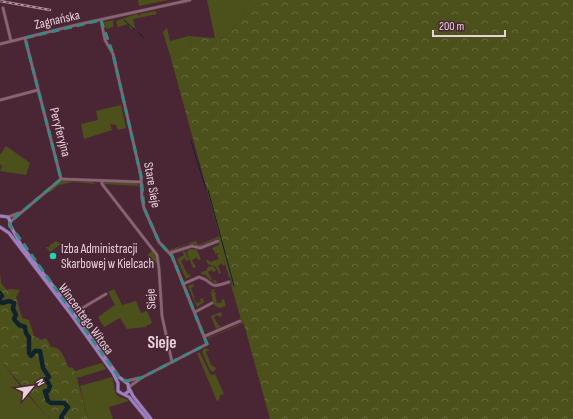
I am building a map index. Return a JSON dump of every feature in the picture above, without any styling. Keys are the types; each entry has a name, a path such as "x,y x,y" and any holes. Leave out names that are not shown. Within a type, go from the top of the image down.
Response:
{"main road":[{"path":"1,217 8,217"},
{"name":"Wincentego Witosa","path":"8,217 10,224 21,244 74,313 120,378 125,381"},
{"path":"5,230 10,224"},
{"name":"Wincentego Witosa","path":"0,227 10,234 70,313 111,370 118,385"},
{"path":"147,419 131,399 118,391 118,385 125,381 130,392 151,419"},
{"path":"124,394 128,392 129,388"}],"street":[{"name":"Zagnańska","path":"0,44 190,0"},
{"path":"3,8 11,41"},
{"name":"Stare Sieje","path":"100,20 105,40 113,54 141,176 144,208 159,242 170,253 207,344 172,362"},
{"name":"Peryferyjna","path":"26,38 61,179"},
{"path":"0,100 38,90"},
{"path":"8,217 19,213 28,207 61,179 141,182"},
{"name":"Sieje","path":"102,181 102,184 156,255 159,265 162,316 172,362"},
{"path":"10,224 19,213"},
{"path":"170,253 192,246 200,248 218,241"},
{"path":"183,284 199,277 214,286 229,282"},
{"path":"74,313 106,294"},
{"path":"195,312 212,303"},
{"path":"205,336 240,321"},
{"path":"129,388 141,378 172,362"},
{"path":"125,381 141,378"}],"highlighted area":[{"path":"101,20 113,54 141,176 144,208 159,242 172,256 207,344 141,378 126,381 119,377 10,225 11,221 61,179 25,38"}],"green space":[{"path":"138,0 168,0 139,6"},
{"path":"207,0 250,0 239,22 225,37 215,38"},
{"path":"250,0 573,0 573,419 270,419 170,55 192,46 189,36 211,38 225,37 239,22"},
{"path":"155,11 157,14 133,19 135,28 131,29 128,24 118,27 116,21 137,14 140,16 140,14"},
{"path":"115,20 113,21 113,27 106,29 105,23 104,24 104,22"},
{"path":"167,28 170,41 189,36 192,46 170,55 163,32"},
{"path":"121,105 126,128 118,130 116,125 110,124 112,130 84,139 81,124 98,120 96,111"},
{"path":"6,146 30,163 26,175 0,171 2,166 0,164 0,155"},
{"path":"63,181 92,182 96,184 73,182 59,185 49,193 49,190 58,182"},
{"path":"106,182 136,183 140,186 103,184"},
{"path":"220,236 244,323 209,338 209,341 208,335 210,337 242,323 221,250 225,265 223,266 222,263 218,266 221,273 219,274 216,267 208,264 206,260 210,262 219,259 217,255 220,253 215,254 212,248 219,245 219,238 201,245 201,247 196,246 196,244 188,244 171,251 169,250 196,241 198,245"},
{"path":"56,241 61,244 50,252 46,247 50,247 49,246"},
{"path":"188,250 197,250 201,259 198,260 197,257 192,260 196,267 193,268 186,251 188,253"},
{"path":"152,251 156,255 157,262 149,263 148,254"},
{"path":"182,251 185,252 189,260 186,261 185,258 181,261 188,275 190,274 191,276 186,279 177,259 184,255"},
{"path":"212,266 216,271 213,272 212,270 208,272 213,281 216,280 217,282 215,283 206,275 200,274 206,271 208,267"},
{"path":"0,272 1,283 7,290 20,290 16,297 22,318 29,320 34,336 41,340 46,338 51,347 55,347 60,351 68,367 73,368 75,371 88,419 49,419 4,364 0,357"},
{"path":"193,284 194,286 191,288 196,303 201,302 200,299 203,298 204,302 197,307 188,286"},
{"path":"114,289 122,305 136,301 141,313 147,311 152,323 146,327 127,329 120,318 104,327 98,317 115,305 108,292"},
{"path":"212,289 215,290 213,292 212,290 212,293 217,293 215,294 217,303 222,303 221,300 224,299 226,306 219,308 213,304 211,292"},
{"path":"221,312 222,316 219,317 218,315 214,318 219,326 222,326 216,329 211,316"},
{"path":"204,348 209,350 206,352 211,365 216,368 213,372 210,370 202,352"},
{"path":"197,353 200,353 210,374 215,374 224,394 220,395 219,400 217,401"},
{"path":"0,357 17,381 49,419 0,419"},
{"path":"102,363 106,369 77,378 75,371"},
{"path":"112,377 117,395 129,401 109,407 113,419 88,419 80,386"}],"waterway":[{"path":"124,20 134,29"},
{"path":"138,32 143,37"},
{"path":"191,141 206,189"},
{"path":"208,190 234,286"},
{"path":"0,293 2,296 0,298"},
{"path":"0,301 2,303 9,301 14,303 13,309 16,315 14,319 19,325 25,327 26,333 29,337 29,353 31,356 35,351 40,351 43,368 49,377 46,379 50,386 48,391 45,391 48,401 51,403 64,403 68,407 61,417 62,419"}],"railway":[{"path":"0,1 50,10"}],"place":[{"name":"Izba Administracji Skarbowej w Kielcach","path":"53,256"}],"district":[{"name":"Sieje","path":"162,343"}]}
